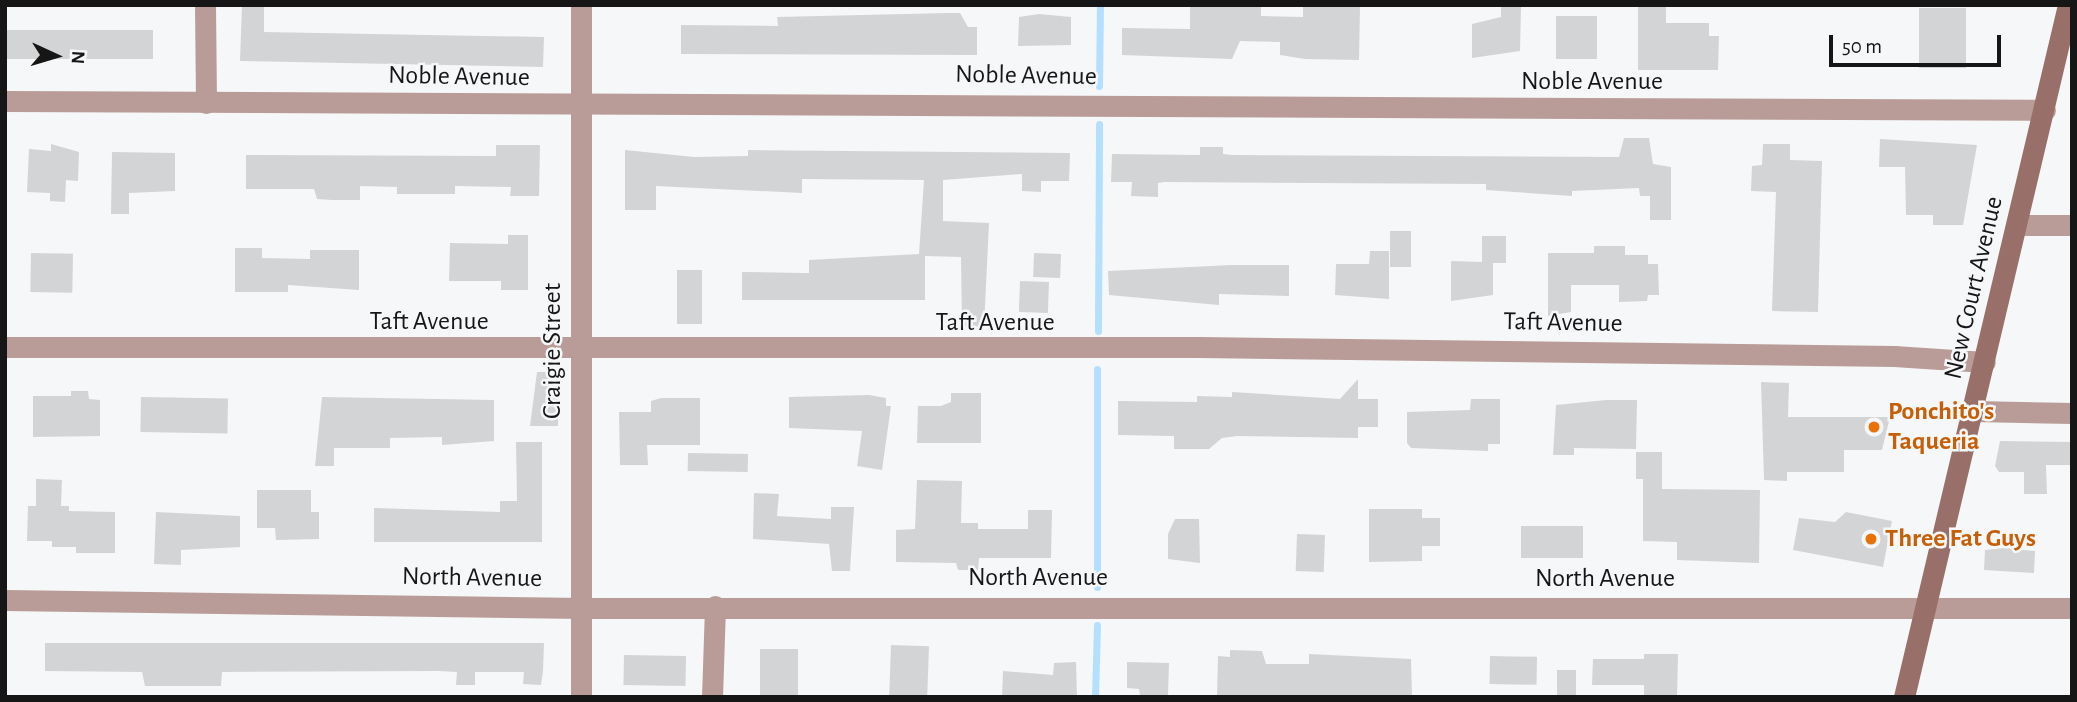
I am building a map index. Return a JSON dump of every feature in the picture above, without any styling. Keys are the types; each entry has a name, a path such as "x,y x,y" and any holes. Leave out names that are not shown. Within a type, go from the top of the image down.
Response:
{"main road":[{"name":"New Court Avenue","path":"1903,697 1986,362 2068,5"},
{"name":"New Court Avenue","path":"2058,56 2072,18"}],"street":[{"path":"205,5 206,103"},
{"name":"Craigie Street","path":"581,5 581,697"},
{"name":"Noble Avenue","path":"5,101 581,106 901,102 2045,110"},
{"path":"2018,225 2072,225"},
{"name":"Taft Avenue","path":"5,347 581,351 1200,347 1894,356 1986,362"},
{"path":"1973,411 2072,413"},
{"name":"North Avenue","path":"5,600 583,608 2072,608"},
{"path":"712,697 715,606"}],"building":[{"path":"242,5 264,5 264,32 544,37 543,67 240,61"},
{"path":"1190,5 1261,5 1261,16 1303,17 1303,7 1360,7 1359,60 1305,59 1280,55 1280,42 1240,41 1232,59 1122,55 1122,28 1190,29"},
{"path":"1638,5 1666,5 1666,23 1709,23 1709,36 1719,36 1718,70 1638,70"},
{"path":"1501,6 1521,7 1520,51 1472,58 1472,24 1501,17"},
{"path":"1919,8 1966,8 1966,68 1919,68"},
{"path":"960,13 968,27 977,27 977,55 681,54 681,25 778,26 777,17"},
{"path":"1039,14 1071,17 1071,45 1018,46 1019,17"},
{"path":"1556,16 1597,16 1597,59 1556,59"},
{"path":"5,30 153,30 153,59 5,59"},
{"path":"1624,138 1649,138 1653,164 1671,167 1671,220 1650,220 1650,196 1640,196 1639,188 1572,191 1572,196 1486,190 1486,184 1164,182 1158,183 1158,197 1131,196 1132,182 1111,182 1112,154 1200,155 1200,147 1223,147 1223,154 1233,155 1619,157"},
{"path":"1880,139 1977,145 1963,225 1933,225 1933,215 1906,215 1905,167 1879,167"},
{"path":"51,144 79,152 78,181 66,180 65,202 50,201 50,193 27,192 29,149 51,151"},
{"path":"1763,144 1790,144 1790,160 1822,161 1818,312 1772,311 1776,192 1751,191 1752,166 1762,165"},
{"path":"496,145 540,145 539,196 510,196 511,187 455,186 455,194 397,194 397,187 360,186 360,200 332,200 317,199 314,189 246,189 246,155 496,156"},
{"path":"625,150 694,157 748,156 748,150 1070,153 1069,181 1041,181 1041,192 1022,191 1022,174 943,180 943,221 989,223 984,327 962,326 961,257 925,256 925,300 742,300 742,272 809,273 809,260 919,254 924,180 802,179 802,193 656,186 656,210 625,210"},
{"path":"112,152 175,153 175,191 129,193 129,214 111,214"},
{"path":"1390,231 1411,231 1411,267 1390,267"},
{"path":"508,235 528,235 528,290 501,290 501,281 449,281 450,243 508,244"},
{"path":"1482,236 1506,236 1506,263 1493,263 1493,295 1451,301 1451,261 1482,262"},
{"path":"1594,246 1625,246 1625,255 1648,255 1648,264 1658,264 1659,295 1648,295 1647,301 1619,302 1619,285 1571,285 1571,312 1548,316 1548,253 1594,253"},
{"path":"235,248 262,248 262,258 310,259 310,250 359,250 359,290 288,285 288,292 235,292"},
{"path":"1370,251 1389,251 1389,299 1335,295 1336,264 1369,264"},
{"path":"31,253 73,254 72,293 30,292"},
{"path":"1034,253 1061,254 1060,278 1033,277"},
{"path":"1289,265 1289,296 1219,294 1219,305 1109,295 1108,271"},
{"path":"677,270 702,270 702,324 677,324"},
{"path":"1020,281 1049,282 1048,313 1019,312"},
{"path":"537,372 558,372 558,426 530,426"},
{"path":"1358,379 1358,399 1378,399 1378,427 1358,427 1358,438 1237,436 1222,438 1209,449 1174,449 1174,436 1118,435 1118,401 1197,402 1197,396 1232,397 1232,392 1340,399"},
{"path":"1761,382 1789,383 1788,417 1890,417 1882,450 1844,450 1844,472 1787,472 1787,481 1764,480"},
{"path":"71,391 88,391 89,399 100,400 100,436 33,437 33,396 71,396"},
{"path":"951,393 981,393 981,443 917,443 918,406 941,406 951,402"},
{"path":"869,395 886,398 886,406 891,406 882,470 857,466 862,431 789,428 789,397"},
{"path":"141,397 228,399 227,434 140,432"},
{"path":"322,397 494,400 494,441 442,445 442,437 390,438 390,448 334,448 334,466 315,466"},
{"path":"661,398 700,398 700,445 647,445 648,465 620,465 619,412 651,412 651,401"},
{"path":"1471,399 1500,399 1500,444 1488,444 1488,451 1411,448 1407,443 1407,412 1470,410"},
{"path":"1637,400 1636,449 1574,448 1574,455 1553,455 1556,405"},
{"path":"2000,441 2072,442 2072,465 2046,465 2047,494 2024,494 2024,472 1999,472 1995,466"},
{"path":"516,442 542,442 542,542 374,542 374,508 500,512 500,501 517,501"},
{"path":"1636,452 1662,452 1662,489 1760,490 1759,563 1677,560 1677,542 1643,541 1643,479 1636,479"},
{"path":"688,453 748,454 748,472 688,471"},
{"path":"36,479 62,480 61,506 69,506 69,511 115,512 115,553 76,553 76,547 52,547 52,541 27,541 28,506 36,506"},
{"path":"917,480 962,481 961,523 978,523 978,529 1028,529 1028,510 1052,510 1051,558 979,558 978,570 958,570 956,563 896,562 896,530 915,529"},
{"path":"257,490 311,490 311,512 319,512 319,539 276,540 275,528 257,528"},
{"path":"754,493 779,494 777,516 831,519 831,507 854,507 850,571 832,571 829,544 753,539"},
{"path":"1369,509 1422,509 1422,518 1440,518 1440,546 1422,546 1422,561 1369,562"},
{"path":"156,512 240,516 240,547 181,550 181,565 154,564"},
{"path":"1846,512 1892,521 1883,567 1793,550 1799,518 1835,522"},
{"path":"1175,519 1199,519 1200,563 1168,559 1168,534"},
{"path":"1521,526 1583,526 1583,558 1521,558"},
{"path":"1297,534 1325,535 1324,572 1296,571"},
{"path":"2004,548 2035,551 2034,573 1984,570 1985,550"},
{"path":"45,643 544,643 541,685 523,684 524,672 475,672 475,685 456,685 457,672 438,671 222,672 221,686 145,686 142,672 45,671"},
{"path":"891,645 929,646 927,697 889,697"},
{"path":"760,649 798,649 798,697 760,697"},
{"path":"1230,650 1262,651 1266,664 1309,664 1309,654 1411,659 1412,697 1217,697 1218,656 1230,657"},
{"path":"1644,654 1678,654 1677,697 1644,697 1644,685 1592,685 1593,659 1644,659"},
{"path":"624,655 686,656 685,686 623,685"},
{"path":"1490,656 1537,657 1537,685 1490,684"},
{"path":"1076,662 1077,697 1002,697 1003,671 1053,675 1054,663"},
{"path":"1127,662 1169,663 1168,696 1140,695 1139,689 1127,688"},
{"path":"1557,670 1576,670 1576,697 1557,697"}],"waterway":[{"path":"1099,86 1100,5"},
{"path":"1098,331 1099,124"},
{"path":"1097,369 1097,587"},
{"path":"1095,697 1097,625"}],"place":[{"name":"Ponchito's Taqueria","path":"1874,427"},
{"name":"Three Fat Guys","path":"1871,539"}]}
